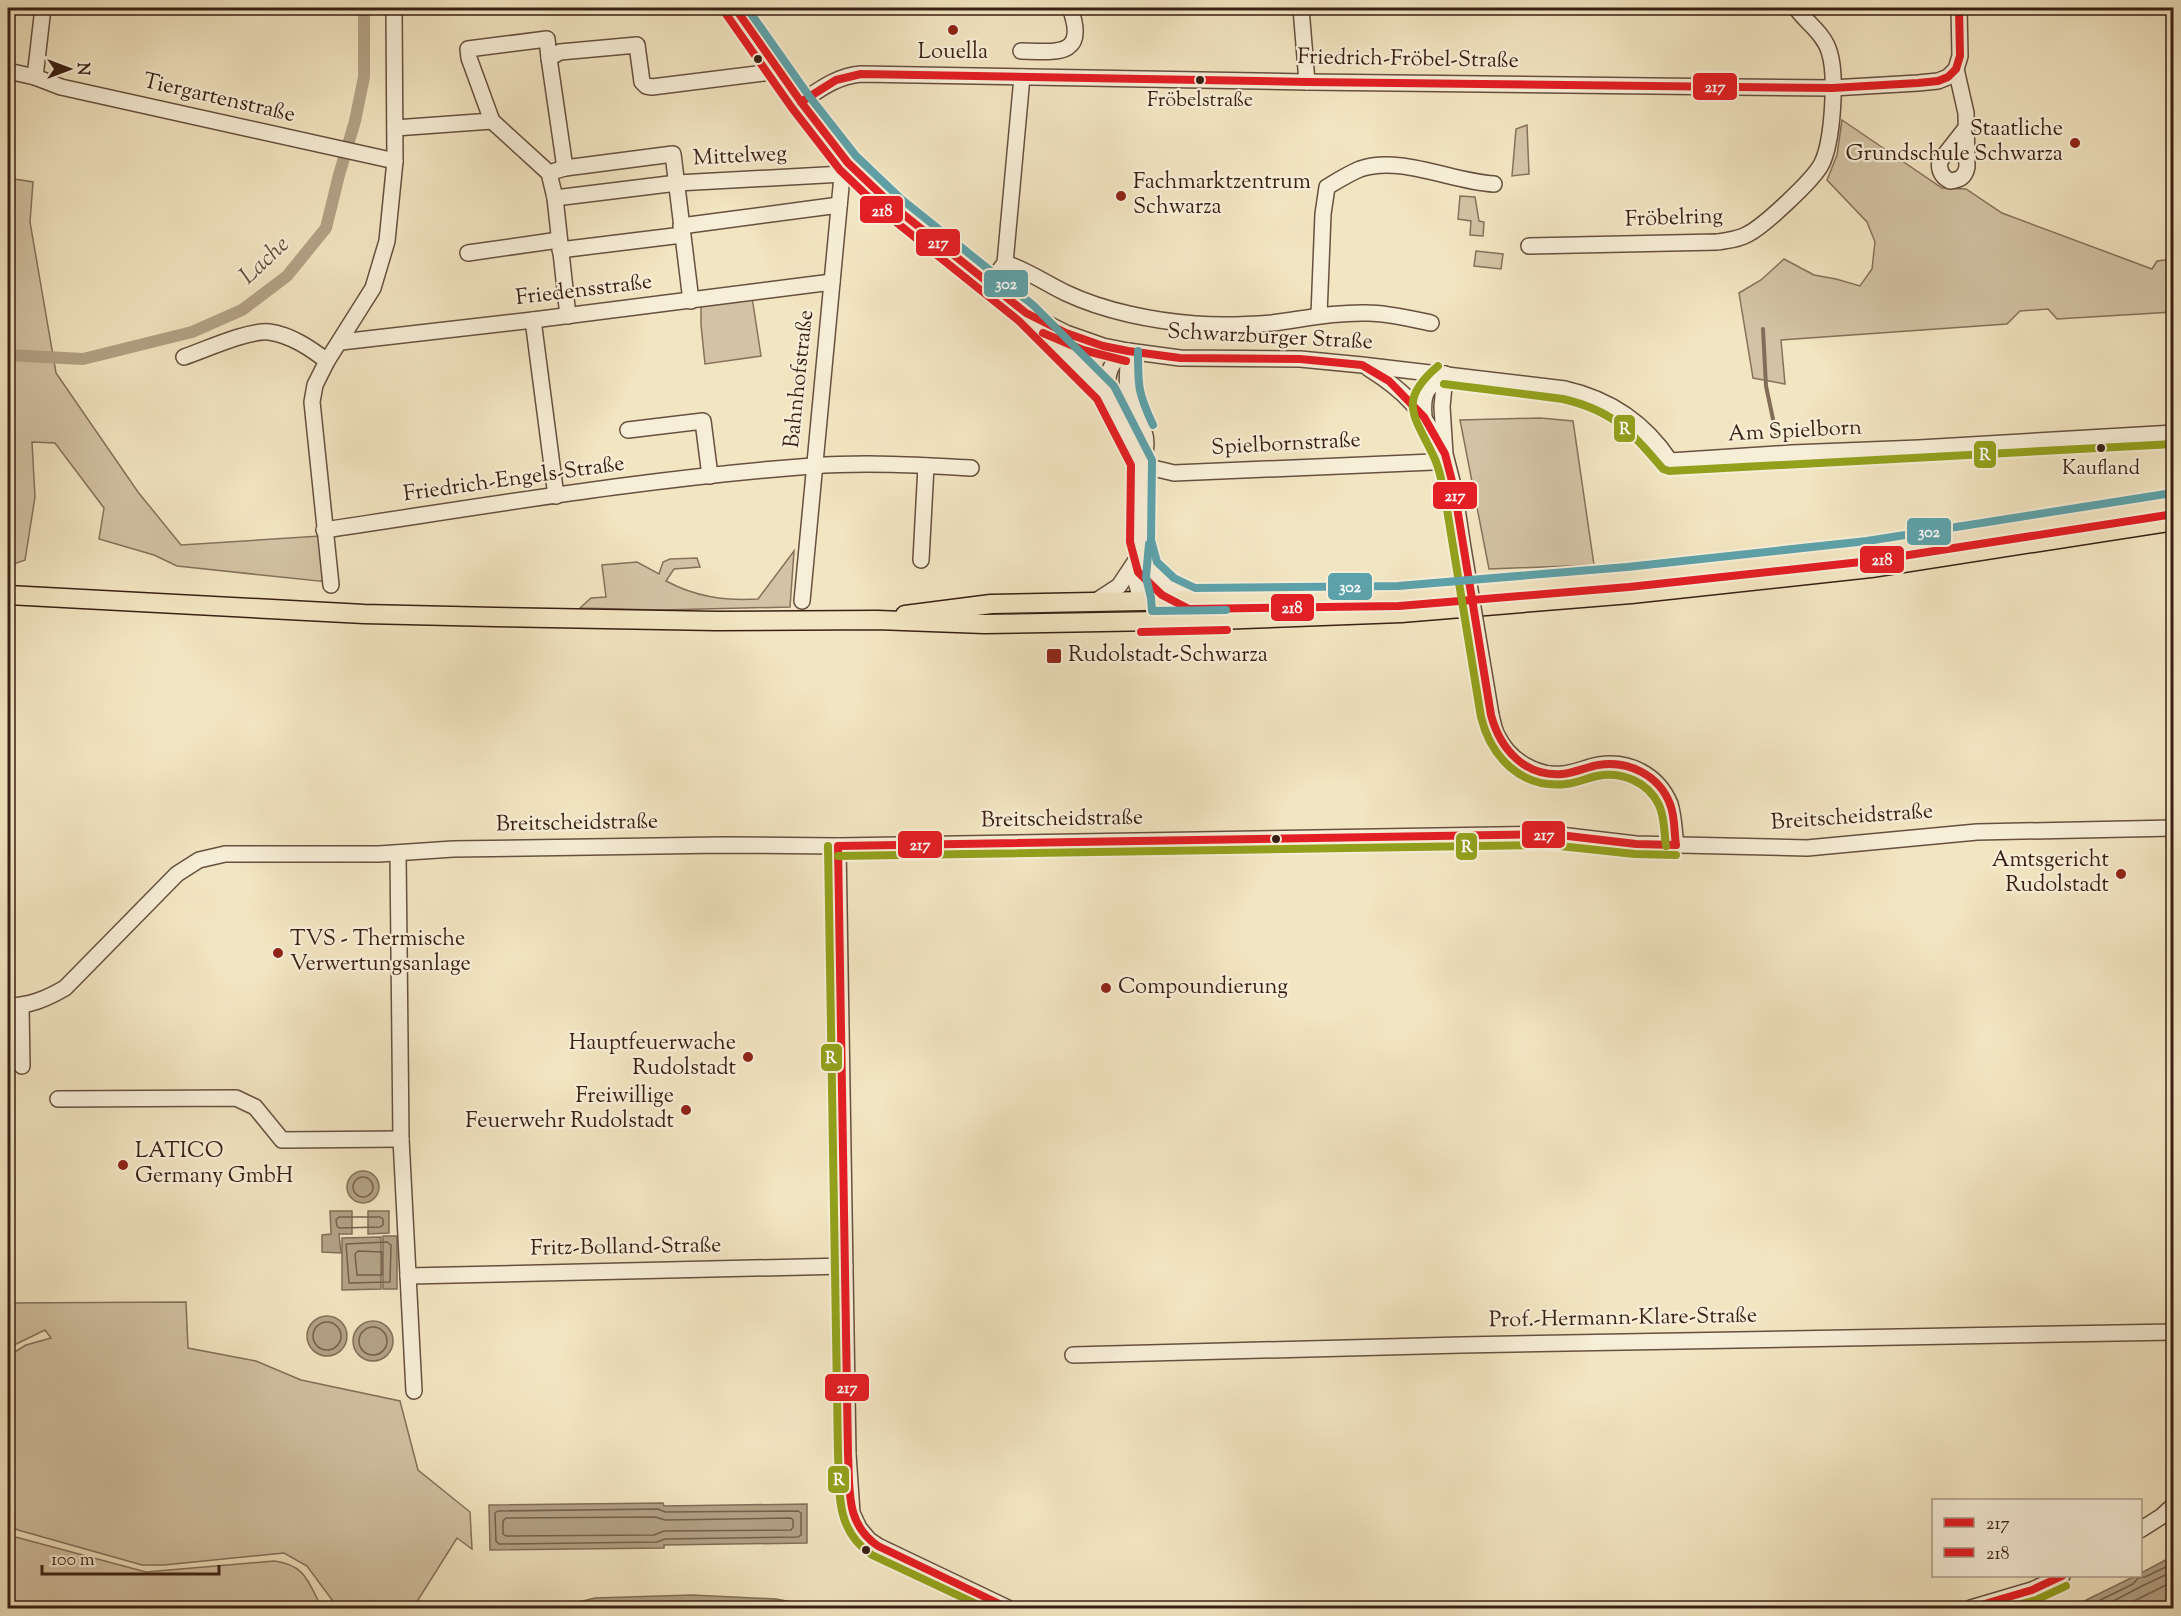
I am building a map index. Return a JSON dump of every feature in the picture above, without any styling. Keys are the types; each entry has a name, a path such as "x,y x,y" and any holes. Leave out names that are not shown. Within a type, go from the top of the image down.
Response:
{"main road":[{"path":"877,620 926,611 991,604 1398,596 1628,577 1868,551 2174,503"},
{"path":"8,595 364,614 716,621 877,620 984,624 1141,622 1401,613 1630,594 1871,567 2174,521"},
{"path":"1141,600 1141,622"}],"street":[{"path":"35,77 43,8"},
{"path":"331,585 312,402 315,386 327,362 373,288 387,241 394,160 394,8"},
{"name":"Schwarzburger Straße","path":"735,8 845,169 1026,313 1107,393 1142,468"},
{"path":"1021,51 1054,52 1068,49 1074,43 1075,28 1070,8"},
{"path":"1301,8 1306,82"},
{"name":"Fröbelring","path":"1529,246 1717,242 1736,239 1749,234 1810,180 1821,164 1828,147 1832,88 1831,57 1828,48 1796,8"},
{"path":"1959,8 1961,48 1956,69 1965,113 1965,129"},
{"path":"565,168 547,39 468,49 469,58 492,121 549,173 555,198 568,316"},
{"path":"549,58 560,52 637,45 642,82 646,87 780,71"},
{"name":"Friedrich-Fröbel-Straße","path":"801,102 832,81 849,75 1832,88 1938,81 1956,69"},
{"name":"Tiergartenstraße","path":"8,71 35,77 61,87 394,160"},
{"path":"990,283 1005,262 1022,77"},
{"path":"394,128 492,121"},
{"name":"Mittelweg","path":"549,173 565,168 673,154 690,301"},
{"path":"1319,315 1323,214 1327,187 1361,169 1378,165 1425,169 1472,182 1494,184"},
{"name":"Mittelweg","path":"555,198 677,183 845,169"},
{"name":"Bahnhofstraße","path":"801,601 839,205 845,169"},
{"path":"468,253 560,245 682,230 839,205"},
{"path":"1005,262 1067,294 1118,311 1155,320 1229,325 1272,323 1319,315 1370,312 1431,323"},
{"name":"Friedensstraße","path":"341,342 832,282"},
{"name":"Schwarzburger Straße","path":"1026,313 1066,333 1103,346 1128,351 1180,358 1300,359 1445,374"},
{"path":"533,320 556,496"},
{"path":"184,357 250,334 270,332 296,340 327,362"},
{"path":"1107,393 1108,378 1113,362 1128,351"},
{"name":"Schwarzburger Straße","path":"1128,351 1127,388 1146,441 1142,468 1140,541 1142,565"},
{"path":"1362,364 1389,381 1424,417"},
{"path":"1445,374 1427,390 1423,400 1424,417 1439,458 1454,489 1491,715 1497,737 1521,764 1537,771 1564,774 1602,764 1623,765 1641,770 1659,785 1670,805 1676,845"},
{"path":"1439,458 1445,374"},
{"name":"Am Spielborn","path":"1445,374 1565,389 1586,394 1613,406 1642,428 1670,461 2174,433"},
{"name":"Friedrich-Engels-Straße","path":"628,430 703,421 710,476"},
{"name":"Spielbornstraße","path":"1142,468 1174,473 1439,458"},
{"name":"Friedrich-Engels-Straße","path":"324,530 556,496 710,476 814,466 971,468"},
{"path":"921,560 926,466"},
{"path":"1142,565 1160,581 1193,599"},
{"path":"1141,600 1148,585 1142,565"},
{"path":"1096,601 1119,586 1142,565"},
{"name":"Breitscheidstraße","path":"14,1006 45,1000 65,988 177,874 199,860 225,854 1551,834 1636,844 1807,848 1977,832 2174,828"},
{"path":"838,846 845,1266 852,1513 859,1528 878,1546 1008,1608"},
{"path":"398,853 401,1139 414,1391"},
{"path":"14,1006 21,1066"},
{"path":"58,1099 236,1098 255,1107 282,1140 401,1139"},
{"name":"Fritz-Bolland-Straße","path":"408,1276 845,1266"},
{"name":"Prof.-Hermann-Klare-Straße","path":"1073,1356 1473,1345 2174,1332"},
{"path":"2142,1529 2174,1505"},
{"path":"1971,1608 2032,1590 2058,1577"}],"shaded area":[{"path":"1842,120 1942,188 1966,189 2002,213 2152,269 2157,261 2173,259 2173,312 2057,319 2048,309 2020,311 2007,324 1781,340 1785,384 1753,378 1739,293 1761,280 1784,259 1814,275 1860,286 1872,269 1875,242 1867,222 1827,180 1837,155"},
{"path":"1527,125 1529,174 1512,176 1516,129"},
{"path":"8,178 33,182 30,222 56,373 138,492 181,545 320,536 328,582 177,566 154,555 99,539 104,508 55,443 32,442 35,497 25,560 8,566"},
{"path":"1460,196 1475,197 1479,221 1484,222 1483,236 1470,235 1471,221 1458,219"},
{"path":"1476,251 1503,254 1501,269 1474,266"},
{"path":"752,297 761,356 705,364 701,306"},
{"path":"1540,418 1573,421 1594,565 1489,569 1460,420"},
{"path":"794,551 790,607 661,610 580,608 591,598 606,597 602,565 637,562 659,574 663,562 670,559 697,558 700,567 674,569 666,581 688,591 711,597 758,599"},
{"path":"186,1302 188,1348 256,1361 301,1380 400,1401 418,1470 470,1512 472,1549 457,1538 413,1608 370,1608 373,1600 368,1608 338,1608 307,1566 284,1553 164,1565 142,1565 18,1530 8,1525 8,1356 26,1345 51,1338 45,1330 8,1348 8,1303"},
{"path":"8,1535 146,1572 274,1561 285,1563 293,1566 305,1576 322,1608 8,1608"}],"water":[{"path":"363,1171 374,1176 379,1187 374,1198 363,1203 352,1198 347,1187 352,1176"},
{"path":"330,1211 352,1211 352,1234 339,1234 341,1253 322,1252 322,1235 331,1234"},
{"path":"368,1211 389,1211 389,1233 368,1234"},
{"path":"383,1236 397,1236 397,1289 383,1289"},
{"path":"381,1237 381,1289 342,1290 342,1238"},
{"path":"327,1316 341,1322 347,1336 341,1350 327,1356 313,1350 307,1336 313,1322"},
{"path":"373,1321 387,1327 393,1341 387,1355 373,1361 359,1355 353,1341 359,1327"},
{"path":"663,1503 664,1506 807,1504 807,1543 664,1545 664,1548 490,1550 489,1505"},
{"path":"2173,1556 2173,1608 2070,1608 2133,1577 2142,1577 2142,1572"},
{"path":"692,1595 776,1599 824,1608 554,1608 595,1598"}],"waterway":[{"name":"Lache","path":"8,355 83,359 192,332 242,310 287,276 326,228 355,121 364,77 364,8"},
{"path":"1763,329 1766,386 1777,438"}],"transit line":[{"name":"217","path":"735,8 801,102 848,163 893,206 1026,313 1066,333 1103,346 1128,351 1180,358 1300,359 1362,365 1389,381 1424,417 1445,454 1454,489 1491,715 1501,739 1516,758 1526,766 1549,774 1562,774 1609,764 1631,767 1658,785 1665,794 1673,814 1676,845 1636,844 1551,834 838,846 848,1454 851,1505 860,1527 878,1546 1008,1608"},
{"name":"302","path":"747,8 809,96 856,156 900,198 1033,305 1114,386 1152,460 1151,540 1157,562 1174,578 1195,588 1398,586 1627,567 1867,541 2172,493"},
{"name":"217","path":"801,102 836,80 861,74 1832,88 1918,83 1938,81 1948,77 1956,69 1960,56 1959,8"},
{"name":"218","path":"726,14 792,108 840,170 886,214 1019,321 1097,399 1131,465 1130,542 1138,572 1162,595 1189,609 1399,606 1629,587 1870,561 2174,514"},
{"name":"218","path":"1043,333 1083,350 1126,361"},
{"name":"302","path":"1138,351 1140,390 1153,425"},
{"name":"R","path":"1438,366 1417,389 1413,399 1413,409 1437,464 1444,491 1481,717 1492,745 1510,767 1522,776 1535,781 1566,784 1597,776 1616,775 1641,784 1659,805 1666,846"},
{"name":"R","path":"1444,384 1563,399 1581,404 1620,424 1663,469 1669,471 2174,444"},
{"name":"302","path":"1149,544 1146,577 1152,611 1226,610"},
{"name":"218","path":"1141,632 1227,630"},
{"name":"R","path":"838,856 1550,845 1635,854 1676,855"},
{"name":"R","path":"828,846 838,1454 842,1510 851,1534 872,1555 985,1608"},
{"name":"217","path":"1971,1608 2032,1590 2060,1577"},
{"name":"R","path":"2006,1608 2036,1600 2066,1586"}],"place":[{"name":"Louella","path":"953,30"},
{"name":"Fröbelstraße","path":"1200,80"},
{"name":"Staatliche Grundschule Schwarza","path":"2075,143"},
{"name":"Fachmarktzentrum Schwarza","path":"1121,196"},
{"name":"Kaufland","path":"2101,448"},
{"name":"Rudolstadt-Schwarza","path":"1054,656"},
{"name":"Amtsgericht Rudolstadt","path":"2121,874"},
{"name":"TVS - Thermische Verwertungsanlage","path":"278,953"},
{"name":"Compoundierung","path":"1106,988"},
{"name":"Hauptfeuerwache Rudolstadt","path":"748,1057"},
{"name":"Freiwillige Feuerwehr Rudolstadt","path":"686,1110"},
{"name":"LATICO Germany GmbH","path":"123,1165"}]}
